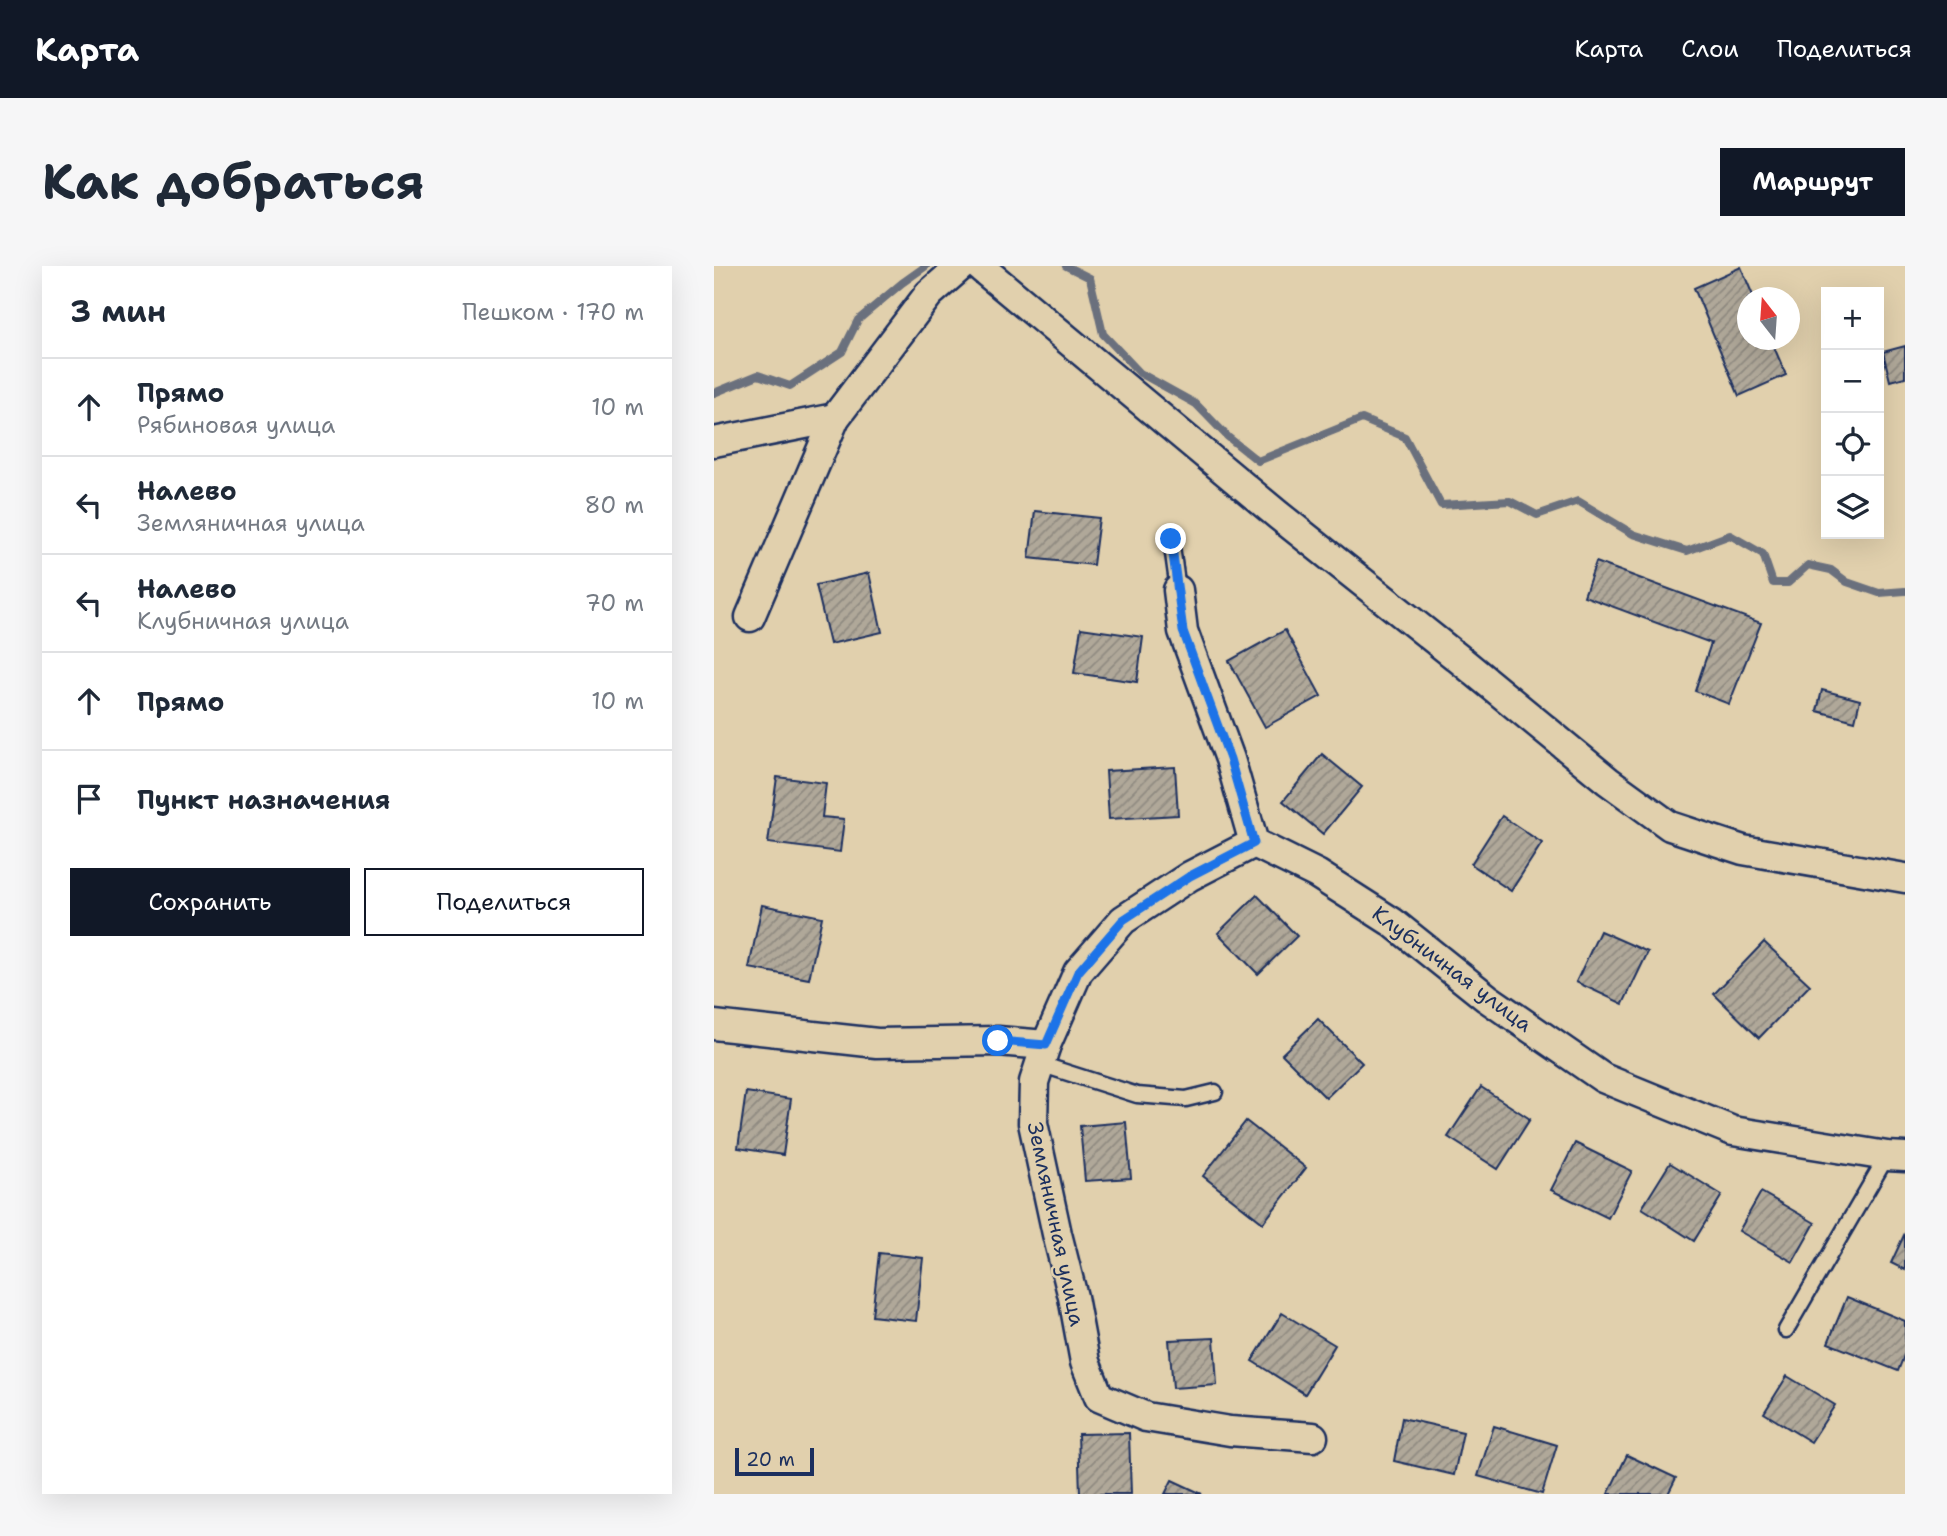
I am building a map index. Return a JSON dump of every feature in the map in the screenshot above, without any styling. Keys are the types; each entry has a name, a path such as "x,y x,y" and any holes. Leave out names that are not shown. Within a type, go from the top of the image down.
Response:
{"street":[{"path":"750,617 835,418 929,294 961,266"},
{"path":"979,266 1278,515 1608,781 1670,826 1743,850 1905,878"},
{"path":"714,442 835,418"},
{"path":"1178,590 1183,631 1230,759 1254,843"},
{"name":"Земляничная улица","path":"1254,843 1190,876 1123,920 1078,972 1034,1082 1032,1123 1073,1297 1084,1362 1099,1397 1146,1417 1230,1431 1314,1437"},
{"name":"Клубничная улица","path":"1254,843 1317,874 1392,922 1487,998 1603,1078 1733,1131 1896,1156"},
{"path":"714,1025 877,1043 998,1041 1043,1055"}],"lane":[{"path":"1171,539 1178,590"},
{"path":"1043,1055 1138,1096 1186,1099 1215,1092"},
{"path":"1786,1330 1896,1156"}],"building":[{"path":"1741,267 1749,287 1737,287 1737,350 1775,350 1786,375 1739,396 1694,288"},
{"path":"1905,346 1905,377 1890,381 1884,352"},
{"path":"1035,511 1099,518 1093,565 1029,558"},
{"path":"1596,562 1761,623 1729,704 1695,691 1711,643 1584,596"},
{"path":"869,573 882,632 830,644 816,585"},
{"path":"1081,628 1143,637 1137,682 1074,673"},
{"path":"1285,630 1321,696 1265,727 1229,661"},
{"path":"1822,690 1860,700 1855,721 1817,711"},
{"path":"1322,754 1362,787 1323,834 1283,801"},
{"path":"1175,767 1178,815 1109,819 1106,771"},
{"path":"777,777 826,783 822,817 844,819 840,852 768,843"},
{"path":"1502,816 1542,843 1511,891 1471,864"},
{"path":"1257,895 1297,936 1258,974 1218,933"},
{"path":"762,905 822,917 809,979 749,968"},
{"path":"1600,931 1648,952 1623,1004 1576,982"},
{"path":"1764,942 1810,985 1759,1038 1714,994"},
{"path":"1318,1019 1362,1063 1326,1098 1282,1054"},
{"path":"1481,1087 1530,1119 1498,1169 1448,1137"},
{"path":"746,1092 791,1099 783,1155 738,1148"},
{"path":"1246,1121 1306,1168 1263,1223 1203,1176"},
{"path":"1126,1122 1131,1178 1085,1181 1080,1126"},
{"path":"1575,1143 1632,1171 1608,1218 1551,1190"},
{"path":"1670,1163 1722,1195 1694,1241 1642,1208"},
{"path":"1761,1192 1815,1223 1793,1262 1739,1231"},
{"path":"1905,1233 1905,1270 1891,1263"},
{"path":"879,1253 923,1258 916,1321 872,1316"},
{"path":"1847,1297 1905,1321 1905,1353 1898,1371 1828,1343"},
{"path":"1282,1313 1335,1345 1305,1394 1252,1361"},
{"path":"1214,1338 1217,1385 1173,1388 1169,1340"},
{"path":"1787,1376 1835,1405 1811,1442 1764,1413"},
{"path":"1402,1418 1463,1432 1454,1475 1394,1461"},
{"path":"1494,1426 1557,1445 1542,1494 1478,1476"},
{"path":"1129,1433 1131,1494 1080,1494 1078,1434"},
{"path":"1627,1455 1676,1478 1668,1494 1608,1494"},
{"path":"1172,1480 1202,1494 1165,1494"}],"waterway":[{"path":"714,393 758,375 790,386 842,352 858,320 926,266"},
{"path":"1066,266 1090,278 1103,334 1140,373 1196,404 1228,437 1258,461 1362,419 1405,437 1441,505 1510,501 1537,515 1578,501 1633,534 1687,551 1730,535 1763,554 1773,583 1788,583 1808,565 1831,570 1847,582 1879,593 1905,591"}],"route":[{"path":"998,1041 1046,1045 1078,972 1123,920 1190,876 1254,843 1230,759 1183,631 1171,539"}]}
